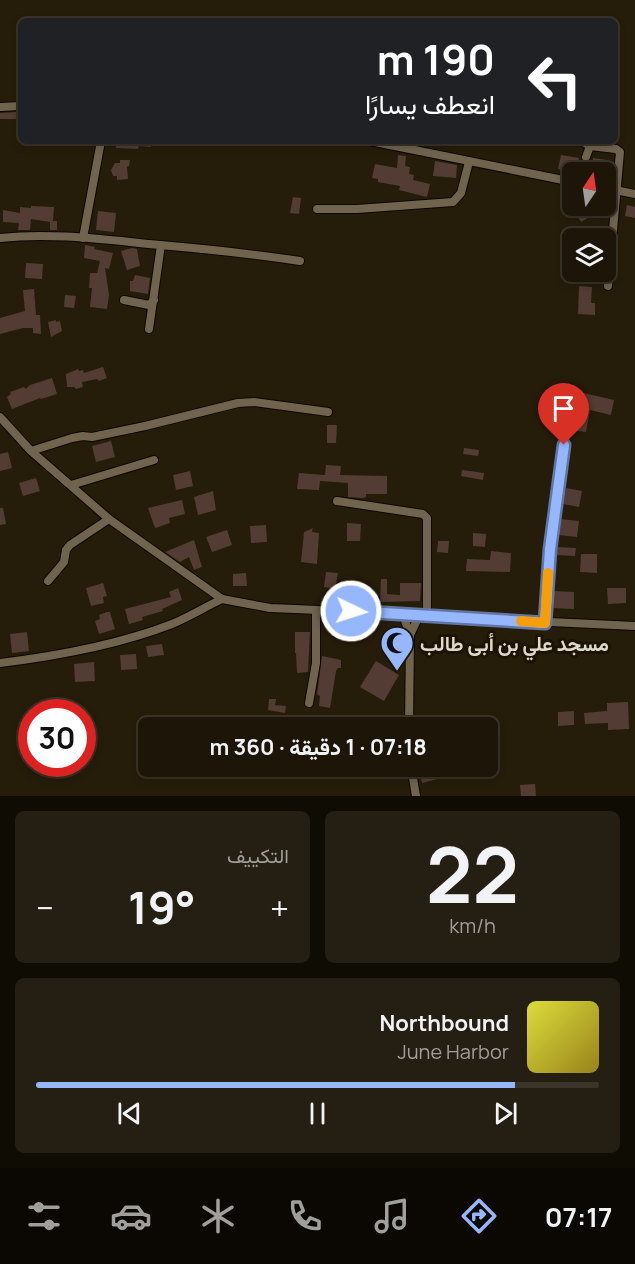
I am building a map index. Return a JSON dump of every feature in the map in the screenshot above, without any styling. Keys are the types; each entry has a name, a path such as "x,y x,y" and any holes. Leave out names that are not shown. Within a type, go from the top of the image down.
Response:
{"street":[{"path":"0,107 18,106"},
{"path":"83,238 100,144"},
{"path":"384,144 562,180"},
{"path":"587,144 620,152 616,182"},
{"path":"586,157 590,146"},
{"path":"317,210 453,202 461,193 469,162"},
{"path":"616,190 635,194"},
{"path":"608,286 613,216"},
{"path":"0,238 83,238 218,250 300,261"},
{"path":"150,329 161,245"},
{"path":"124,300 149,305 154,300"},
{"path":"31,451 72,438 83,436 92,438 238,403 254,402 328,412"},
{"path":"0,417 31,451 109,519 222,599 270,608 635,626"},
{"path":"545,623 550,549 564,445"},
{"path":"71,485 154,460"},
{"path":"337,501 423,514 428,518 423,616 410,635"},
{"path":"48,581 64,562 69,546 109,519"},
{"path":"0,663 34,659 108,643 172,623 222,599"},
{"path":"309,703 316,663 316,610"},
{"path":"403,615 410,635 409,717"},
{"path":"413,777 416,796"}],"building":[{"path":"17,112 17,119 0,119 0,113"},
{"path":"116,144 152,144 151,147 139,146 138,149 116,148"},
{"path":"398,155 406,156 405,166 410,167 409,174 414,175 413,180 430,184 427,197 399,190 400,186 378,182 378,179 372,178 375,164 397,168"},
{"path":"561,155 579,158 578,162 562,162 562,170 558,169"},
{"path":"593,158 607,160 607,162 593,162"},
{"path":"120,160 130,160 127,167 128,179 117,180 117,176 113,176 111,170 115,163 120,163"},
{"path":"435,161 457,165 456,178 433,176"},
{"path":"293,197 301,198 299,214 290,213"},
{"path":"627,205 635,207 635,218 625,216"},
{"path":"31,206 54,207 53,221 57,221 57,230 50,230 50,222 31,219 30,230 18,230 19,223 3,222 3,210 20,213 20,207 31,208"},
{"path":"98,211 116,213 114,232 96,230"},
{"path":"577,216 591,216 581,222"},
{"path":"85,245 113,253 109,269 105,268 109,295 107,309 90,307 92,288 89,288 90,273 97,273 100,261 84,258"},
{"path":"137,249 140,266 127,270 121,251"},
{"path":"26,263 43,264 42,279 25,278"},
{"path":"135,275 150,278 148,294 130,291 130,281 133,281"},
{"path":"579,286 592,287 591,303 595,303 595,315 578,314"},
{"path":"34,289 36,315 40,315 41,334 33,333 33,328 23,328 0,334 0,318 25,311 23,290"},
{"path":"65,295 76,296 74,308 64,307"},
{"path":"56,320 56,322 60,321 62,331 51,337 48,322"},
{"path":"103,367 107,378 82,382 83,387 76,389 67,387 66,374 78,369 83,370 84,373"},
{"path":"52,378 57,394 12,409 7,397 11,394 10,392 24,387 26,389 30,385"},
{"path":"575,391 614,400 611,415 590,410 586,432 572,430 576,407 572,406"},
{"path":"327,425 337,425 336,443 327,443"},
{"path":"111,441 115,457 96,462 92,446"},
{"path":"464,448 479,450 478,456 463,454"},
{"path":"8,452 12,468 0,471 0,454"},
{"path":"326,465 341,466 340,475 387,476 387,494 366,494 363,498 348,497 348,483 320,481 319,490 297,489 299,473 325,475"},
{"path":"462,470 484,473 483,480 461,476"},
{"path":"190,471 193,486 176,490 173,475"},
{"path":"36,478 40,491 23,496 19,483"},
{"path":"566,488 582,491 579,507 563,504"},
{"path":"213,491 216,510 198,515 194,497"},
{"path":"182,500 185,514 169,518 170,523 155,528 148,508"},
{"path":"0,508 3,508 6,524 0,525"},
{"path":"560,519 579,521 577,537 558,535"},
{"path":"347,523 361,524 360,541 347,541"},
{"path":"266,525 267,542 251,543 250,526"},
{"path":"313,528 312,532 319,533 317,564 301,562 304,532"},
{"path":"227,530 232,545 212,552 206,537"},
{"path":"473,533 486,534 485,547 473,546"},
{"path":"194,540 202,567 194,570 189,557 180,562 165,552"},
{"path":"438,541 449,541 448,553 437,552"},
{"path":"557,547 576,548 575,556 556,555"},
{"path":"491,551 511,553 510,572 466,571 467,559 490,560"},
{"path":"581,554 597,554 597,573 580,572"},
{"path":"326,572 338,573 335,589 324,587"},
{"path":"246,573 247,586 233,586 233,574"},
{"path":"381,579 387,579 387,594 400,595 400,583 421,583 420,601 380,602"},
{"path":"103,583 107,596 103,597 104,603 91,606 86,588"},
{"path":"178,588 182,600 162,609 163,611 142,617 143,620 129,624 125,609 171,597 169,592"},
{"path":"607,588 626,588 626,603 608,604"},
{"path":"553,591 574,592 574,609 552,608"},
{"path":"359,596 378,597 377,603 359,602"},
{"path":"110,612 115,629 99,634 95,621 100,619 99,615"},
{"path":"27,632 29,651 12,653 10,634"},
{"path":"295,632 310,632 308,672 297,673"},
{"path":"162,644 164,655 148,657 146,646"},
{"path":"136,654 137,669 121,670 120,655"},
{"path":"322,656 341,660 341,668 336,671 330,708 319,706 320,696 317,695"},
{"path":"376,661 399,675 384,701 360,687"},
{"path":"94,662 95,681 75,682 74,664"},
{"path":"269,699 276,699 275,705 286,706 285,713 268,710"},
{"path":"628,702 629,729 608,730 608,723 585,724 584,713 607,711 607,703"},
{"path":"574,711 574,725 558,726 558,712"},
{"path":"421,777 446,777 422,783"},
{"path":"535,784 536,796 521,796 520,785"}],"slow traffic":[{"path":"521,621 545,623 548,573"}],"place":[{"name":"مسجد علي بن أبى طالب","path":"397,672"}],"route":[{"path":"351,611 545,623 550,549 564,445"}]}
